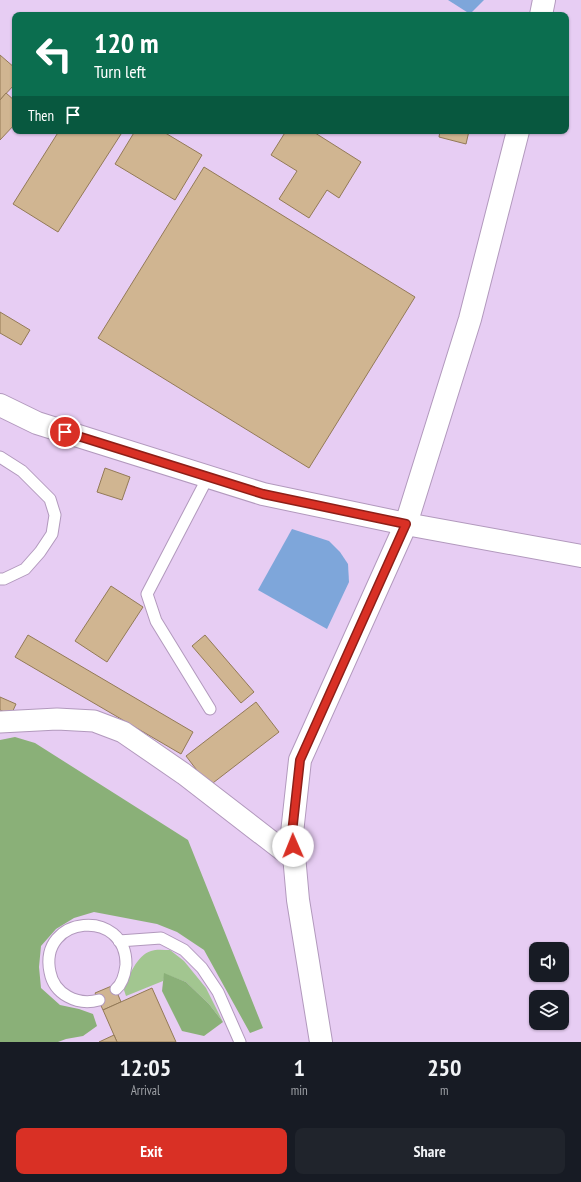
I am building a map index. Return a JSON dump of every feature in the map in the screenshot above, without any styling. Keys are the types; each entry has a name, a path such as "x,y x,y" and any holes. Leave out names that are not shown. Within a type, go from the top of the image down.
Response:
{"main road":[{"path":"542,12 544,0"},
{"path":"321,1042 298,900 292,833 300,760 406,524 470,320 517,134"},
{"path":"0,405 37,424 263,494 406,524 581,556"}],"street":[{"path":"0,722 57,719 94,721 124,732 184,774 294,859"}],"lane":[{"path":"0,458 22,471 50,499 55,515 52,534 40,552 25,569 4,579 0,579"},
{"path":"208,477 147,594 156,621 210,710"},
{"path":"99,1000 91,1002 74,1000 60,992 51,979 48,963 52,947 61,934 76,926 92,924 107,930 119,941 126,956 126,972 119,987 116,989"},
{"path":"119,941 161,938 184,950 202,968 218,992 239,1042"}],"green space":[{"path":"15,737 35,743 188,840 263,1028 250,1033 204,950 177,932 157,924 94,912 74,918 56,929 41,946 39,967 41,988 60,1005 93,1014 97,1026 83,1036 58,1042 0,1042 0,740"},
{"path":"153,950 170,950 184,961 206,988 223,1022 209,1004 186,982 165,974 163,981 126,996 124,990 128,979 141,957"},
{"path":"164,973 186,982 209,1004 223,1022 204,1036 182,1031 162,991"}],"water":[{"path":"448,0 484,0 472,12 467,12"},
{"path":"292,529 329,541 340,552 348,564 349,582 327,629 258,590"}],"building":[{"path":"0,55 12,65 12,87 0,100"},
{"path":"6,93 12,98 12,127 0,140 0,100"},
{"path":"57,134 121,134 58,232 13,204"},
{"path":"133,134 167,134 202,155 175,200 115,164"},
{"path":"284,134 317,134 361,162 339,198 327,190 309,218 279,199 297,171 271,155"},
{"path":"440,134 468,134 466,144 439,137"},
{"path":"204,167 415,297 309,468 98,338"},
{"path":"0,312 30,330 21,345 0,333"},
{"path":"105,468 130,477 122,500 97,492"},
{"path":"111,586 143,607 107,662 75,641"},
{"path":"28,635 193,732 181,754 15,657"},
{"path":"205,635 254,692 241,703 192,646"},
{"path":"0,697 16,704 11,715 0,710"},
{"path":"256,702 279,732 209,786 186,756"},
{"path":"114,985 121,1002 103,1010 95,993"},
{"path":"152,988 176,1042 117,1042 103,1010"},
{"path":"114,1035 117,1042 99,1042"}],"route":[{"path":"65,432 263,494 406,524 300,760 292,833 293,846"}]}
